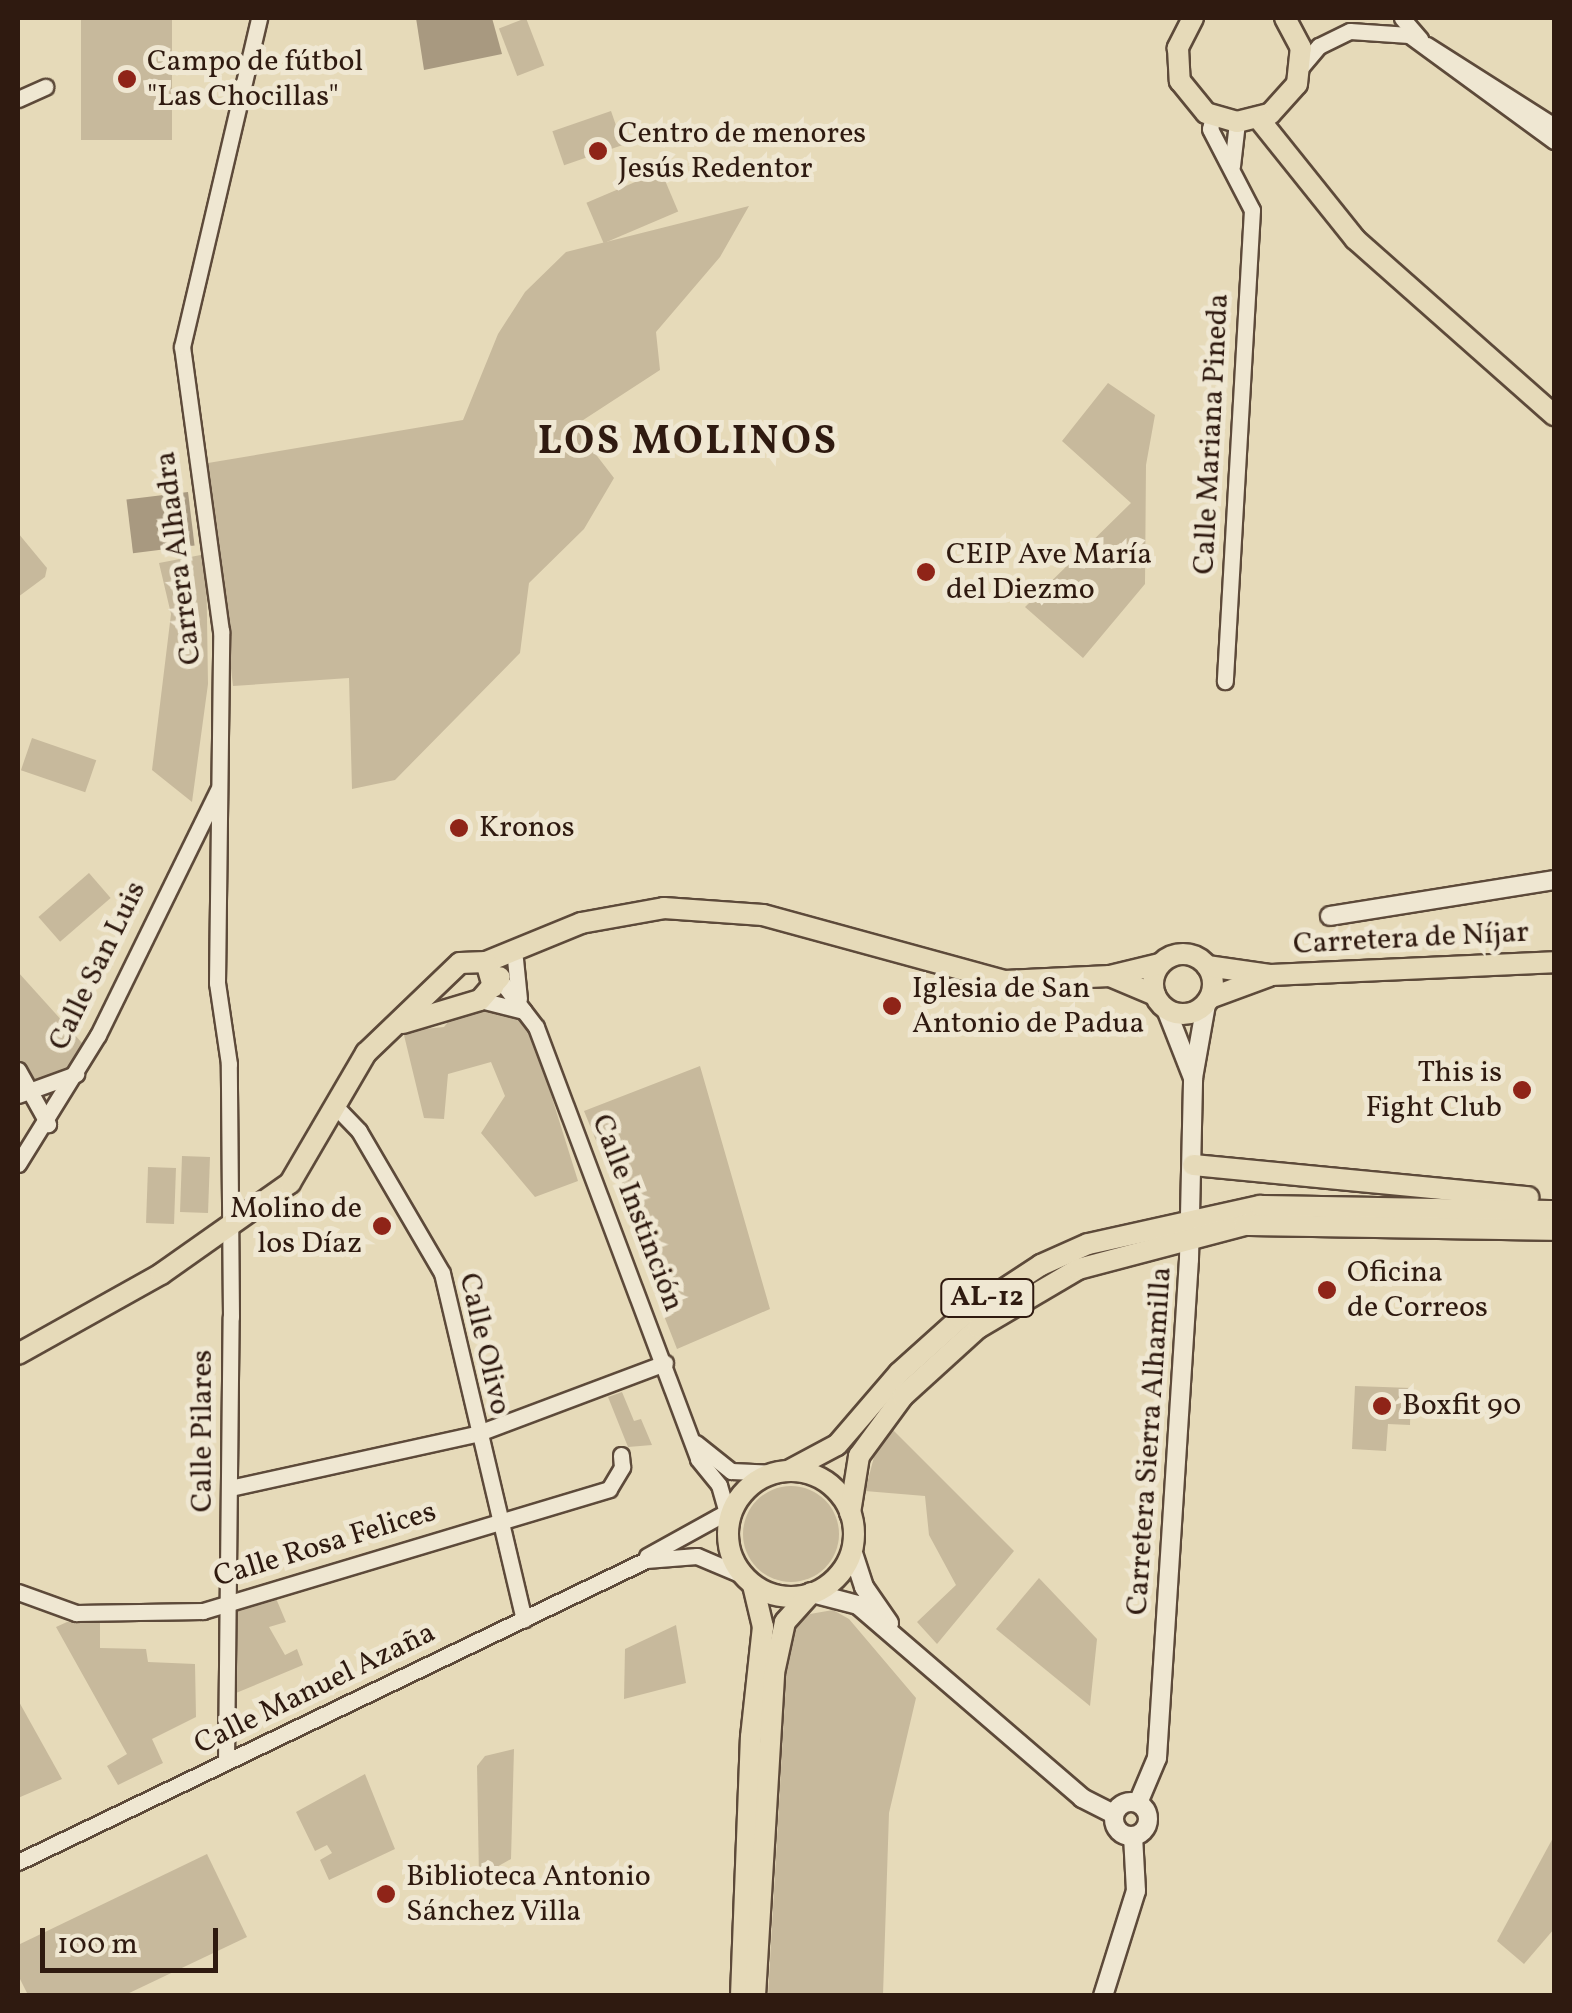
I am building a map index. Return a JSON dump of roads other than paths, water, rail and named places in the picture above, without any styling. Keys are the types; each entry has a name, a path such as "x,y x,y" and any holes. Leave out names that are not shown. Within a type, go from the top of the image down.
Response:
{"main road":[{"path":"1194,18 1180,38 1178,73 1188,95 1213,116 1237,122 1259,119 1288,99"},
{"path":"1290,25 1302,66 1288,99 1290,158"},
{"path":"1259,119 1381,265 1554,415"},
{"path":"1330,916 1554,880"},
{"path":"453,970 454,990 487,983 532,944 625,912 710,910 763,915 980,977 1110,976 1186,954 1207,966 1208,1001 1187,1014 1110,976"},
{"path":"398,1024 487,983 532,944"},
{"path":"18,1354 161,1274 230,1220 290,1183 366,1053 453,970 470,959 487,983"},
{"name":"Carretera de Níjar","path":"1207,966 1271,975 1554,962"},
{"path":"1160,964 1160,1002"},
{"name":"Carretera de Níjar","path":"1208,1001 1271,975"},
{"name":"Carretera Sierra Alhamilla","path":"1138,1804 1158,1758 1194,1165 1193,1078 1208,1001"},
{"name":"Carretera Sierra Alhamilla","path":"1160,1002 1193,1078"},
{"path":"1194,1165 1554,1199"},
{"name":"AL-12","path":"782,1472 837,1444 912,1359 994,1294 1088,1244 1306,1204 1554,1211"},
{"name":"AL-12","path":"850,1512 856,1464 871,1435 967,1336 1078,1268 1190,1226 1300,1224 1554,1230"},
{"path":"741,1996 750,1737 763,1627 748,1580 730,1551 730,1513 753,1484 782,1472 826,1482 850,1512 852,1550 864,1587 900,1640"},
{"path":"755,1996 774,1673 785,1622 812,1593 835,1579 852,1550"},
{"path":"748,1580 781,1596 812,1593 853,1602 1082,1798 1114,1814"},
{"path":"1102,1996 1136,1891 1133,1836 1148,1819 1138,1804 1124,1804 1114,1814"},
{"path":"1114,1814 1116,1828 1133,1836"}],"street":[{"name":"Carrera Alhadra","path":"230,1220 230,1064 216,983 222,631 182,347 259,18"},
{"path":"1402,18 1447,68 1554,141"},
{"path":"1290,25 1331,39"},
{"path":"1302,66 1331,39 1375,29 1422,43 1470,67 1554,126"},
{"path":"18,99 45,86"},
{"name":"Calle Mariana Pineda","path":"1213,116 1210,130 1252,210 1225,680"},
{"name":"Calle Mariana Pineda","path":"1237,122 1230,148 1241,193"},
{"name":"Calle San Luis","path":"18,1164 48,1124 76,1074 220,787"},
{"name":"Calle Instinción","path":"515,959 522,1007 694,1440 730,1513"},
{"path":"487,983 522,1007"},
{"name":"Calle Instinción","path":"487,983 522,1007"},
{"path":"18,1070 23,1093 48,1124"},
{"path":"23,1093 76,1074"},
{"name":"Calle Olivo","path":"336,1107 359,1131 442,1273 476,1434 524,1619"},
{"name":"Calle Pilares","path":"226,1762 230,1220"},
{"path":"230,1488 410,1452 476,1434 665,1363"},
{"path":"694,1440 731,1470 782,1472"},
{"name":"Calle Rosa Felices","path":"18,1592 64,1612 198,1612 609,1489 622,1467 621,1455"},
{"name":"Calle Manuel Azaña","path":"18,1862 524,1619 730,1513"},
{"name":"Calle Manuel Azaña","path":"636,1564 692,1556 748,1580"}],"place":[{"name":"Campo de fútbol \"Las Chocillas\"","path":"127,79"},
{"name":"Centro de menores Jesús Redentor","path":"598,151"},
{"name":"CEIP Ave María del Diezmo","path":"926,572"},
{"name":"Kronos","path":"459,828"},
{"name":"Iglesia de San Antonio de Padua","path":"892,1006"},
{"name":"This is Fight Club","path":"1522,1090"},
{"name":"Molino de los Díaz","path":"382,1226"},
{"name":"Oficina de Correos","path":"1327,1290"},
{"name":"Boxfit 90","path":"1382,1406"},
{"name":"Biblioteca Antonio Sánchez Villa","path":"386,1894"}],"district":[{"name":"LOS MOLINOS","path":"688,443"}]}
